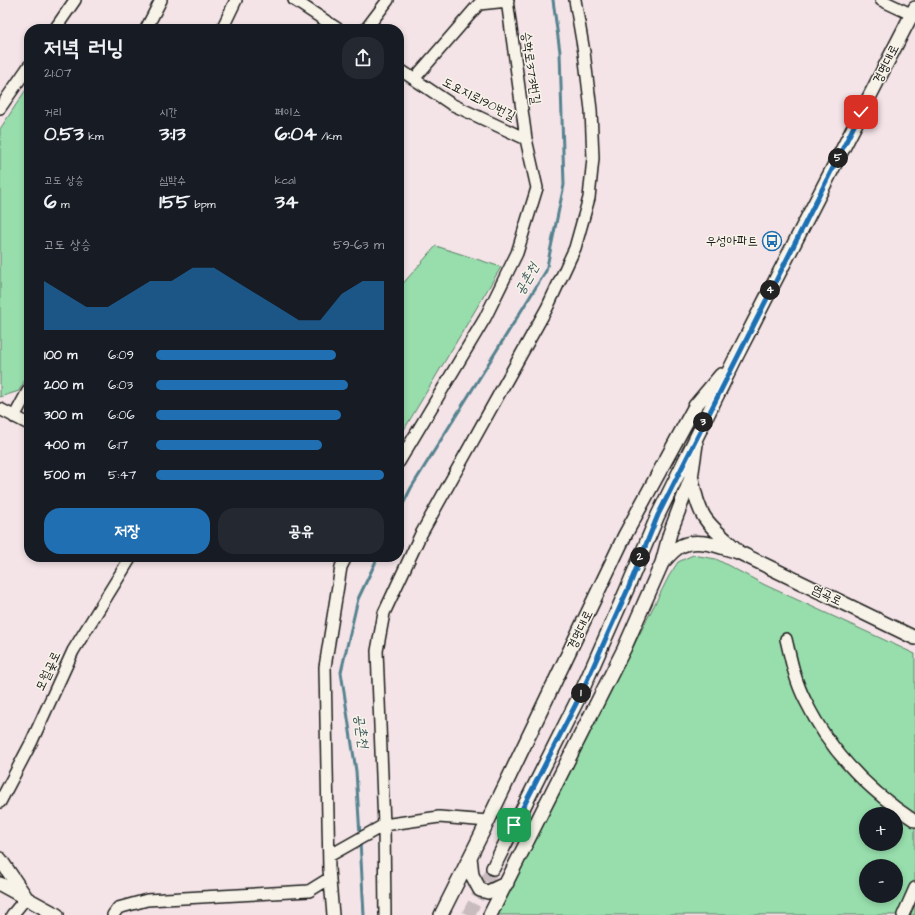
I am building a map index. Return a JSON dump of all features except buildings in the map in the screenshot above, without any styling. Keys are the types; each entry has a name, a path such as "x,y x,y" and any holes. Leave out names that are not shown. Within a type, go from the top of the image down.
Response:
{"main road":[{"name":"경명대로","path":"493,868 580,696 628,589 658,515 698,433 914,13"},
{"name":"경명대로","path":"441,915 488,821 625,535 695,406 737,355"},
{"name":"경명대로","path":"490,915 624,649 662,563 670,533 691,478 698,433"},
{"name":"염곡로","path":"691,478 696,503 707,524 738,552"},
{"name":"염곡로","path":"662,563 680,546 691,542 714,545 738,552 915,638"},
{"path":"470,857 472,875 480,890 488,892 507,883"},
{"path":"0,859 26,898"},
{"path":"0,884 57,915"}],"street":[{"path":"58,24 75,0"},
{"path":"149,24 161,0"},
{"path":"224,24 236,0"},
{"path":"294,0 330,24"},
{"path":"370,24 388,0"},
{"name":"승학로373번길","path":"404,454 485,318 517,253 537,188 526,139 507,0 479,4 414,79"},
{"path":"385,915 377,651 384,613 420,536 547,308 575,248 589,198 593,158 591,110 584,52 575,0"},
{"path":"880,0 914,13"},
{"name":"도요지로190번길","path":"404,72 452,104 526,139"},
{"path":"0,108 24,73"},
{"path":"14,417 24,398"},
{"path":"0,409 24,422"},
{"name":"모월곶로","path":"0,802 31,743 73,651 128,562"},
{"path":"333,915 330,878 333,854 325,667 341,567 344,562"},
{"path":"786,639 793,669 804,700 828,740 863,780 915,821"},
{"path":"333,854 382,826 440,818 488,821"},
{"path":"113,915 118,908 148,900 309,891 330,878"},
{"path":"903,915 915,888"},
{"path":"12,915 26,898"}],"green space":[{"path":"24,93 24,382 19,391 0,397 0,129"},
{"path":"436,246 501,267 404,430 404,282"},
{"path":"693,555 716,559 765,585 915,654 915,915 497,915 669,576 678,562"}],"waterway":[{"name":"공촌천","path":"404,502 411,488 546,271 564,185 560,52 553,0"},
{"name":"공촌천","path":"360,836 356,771 341,672 358,599 376,562"},
{"name":"공촌천","path":"360,841 364,915"}],"tunnel":[{"path":"468,915 493,868"}],"place":[{"name":"우성아파트","path":"772,241"}],"route":[{"path":"514,825 580,696 628,589 658,515 737,355 861,112"}]}
